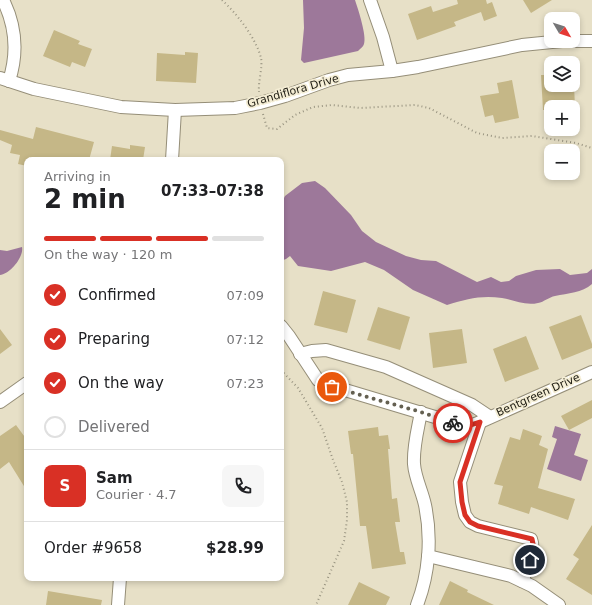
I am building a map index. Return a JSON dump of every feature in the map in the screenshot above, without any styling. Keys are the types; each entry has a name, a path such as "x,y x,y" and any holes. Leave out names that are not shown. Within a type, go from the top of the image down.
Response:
{"street":[{"path":"3,0 8,10 15,47 14,66 4,80"},
{"path":"370,0 383,37 392,71"},
{"path":"580,41 592,41"},
{"name":"Grandiflora Drive","path":"4,80 34,89 121,106 175,110 235,108 286,96 329,80 348,75 392,71 445,62 522,45 544,43"},
{"path":"172,157 175,110"},
{"name":"Bentgreen Drive","path":"284,330 318,380 325,384 421,412 458,425 472,425 592,372"},
{"path":"300,354 326,350 386,368 472,405 485,419 460,482 465,515 470,522 478,526 532,539 533,544 530,560 522,581"},
{"path":"0,402 24,385"},
{"path":"417,605 428,556 427,516 414,464 414,452 421,412"},
{"path":"428,556 496,572 522,581 559,605"},
{"path":"118,605 120,581"}],"path":[{"path":"222,0 233,10 253,39 261,58 259,85 260,103 267,128 278,129 295,115 313,107 332,105 360,108 415,105 429,108 477,133 502,138 532,136 592,148"},
{"path":"284,373 298,388 322,428 342,482 347,502 347,520 344,541 316,605"}],"shaded area":[{"path":"303,0 355,0 362,22 365,40 362,47 358,51 304,63 301,60 304,28"},
{"path":"315,181 325,188 351,215 362,231 376,242 406,256 421,260 436,261 477,282 491,277 501,282 509,281 516,276 536,270 560,269 570,275 587,273 592,269 592,284 579,291 553,297 533,304 502,298 481,297 447,305 413,290 384,270 365,262 331,271 298,266 290,256 284,260 284,198 302,183"},
{"path":"22,247 21,255 16,264 8,272 0,275 0,250 7,251"},
{"path":"555,426 581,434 574,455 588,460 581,481 547,469 557,439 552,437"}],"building":[{"path":"457,0 486,0 487,4 492,2 497,16 484,21 481,12 454,22 456,26 417,40 408,14 431,6 433,12 458,4"},
{"path":"523,0 552,0 531,13"},
{"path":"54,30 80,41 78,44 92,49 85,67 72,62 70,67 43,56"},
{"path":"185,52 198,53 196,83 156,81 157,53 185,55"},
{"path":"541,75 544,75 544,92 574,92 575,100 544,100 543,110"},
{"path":"512,80 519,118 495,123 493,115 485,117 480,96 499,93 497,83"},
{"path":"36,127 94,142 90,157 24,157 24,165 18,164 20,155 10,153 12,145 0,140 0,130 33,139"},
{"path":"130,145 145,147 143,157 110,157 112,146 130,149"},
{"path":"323,291 356,300 347,333 314,325"},
{"path":"378,307 410,317 400,350 367,340"},
{"path":"581,315 592,344 592,348 562,360 549,327"},
{"path":"0,329 12,345 0,354"},
{"path":"462,329 467,363 433,368 429,333"},
{"path":"526,336 539,369 505,382 493,349"},
{"path":"592,400 592,418 569,430 561,416"},
{"path":"16,425 24,436 24,486 9,462 0,469 0,436"},
{"path":"378,427 379,436 388,435 392,499 397,498 400,522 395,522 400,552 404,552 406,564 372,569 366,526 360,526 353,454 351,454 348,431"},
{"path":"523,429 542,436 539,445 548,449 538,488 575,499 568,520 531,507 529,514 498,504 503,486 494,484 510,437 520,440"},
{"path":"592,525 592,595 566,579 579,559 573,555"},
{"path":"450,581 468,590 467,592 494,605 439,605"},
{"path":"359,582 390,597 386,605 348,605"},
{"path":"48,591 102,600 101,605 46,605"}],"way so far":[{"path":"332,387 421,412 453,423"}],"route":[{"path":"453,423 465,426 480,422 460,482 465,515 470,522 478,526 532,539 533,544 530,560"}]}
